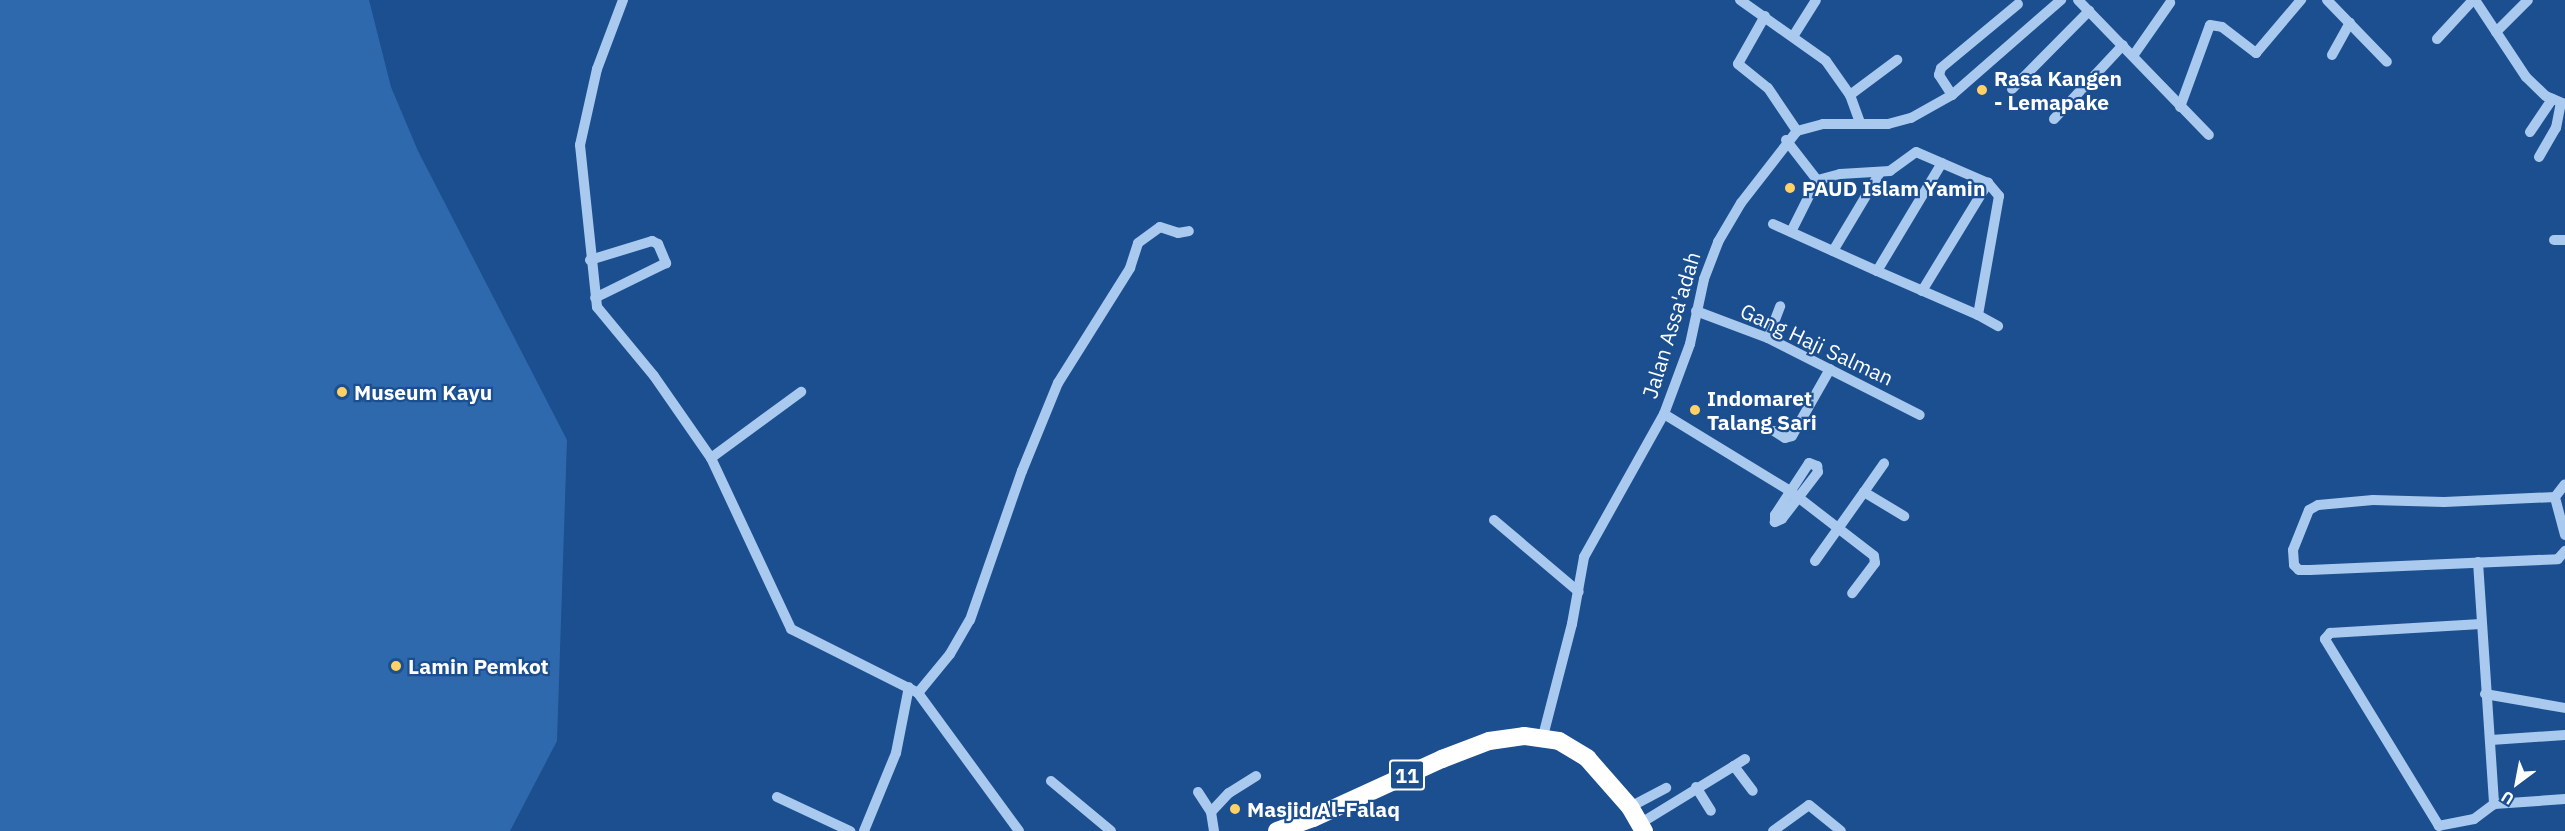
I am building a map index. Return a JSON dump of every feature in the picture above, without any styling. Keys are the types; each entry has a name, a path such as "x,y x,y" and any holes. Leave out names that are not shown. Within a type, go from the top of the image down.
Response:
{"highway":[{"path":"1543,736 1576,749 1587,758 1630,807 1642,827"},
{"name":"11","path":"1277,831 1463,751 1506,738 1543,736"}],"street":[{"path":"623,0 597,69 580,145 595,298 602,317 654,376 711,458 791,629 913,690 1019,831"},
{"path":"1740,0 1794,34 1826,61 1850,95 1860,123"},
{"path":"1794,34 1816,0"},
{"name":"Jalan Assa'adah","path":"1543,736 1579,592 1587,548 1664,414 1687,354 1696,311 1718,242 1786,140 1797,131 1823,124 1900,122 1952,94 2061,0"},
{"path":"2079,0 2209,135"},
{"path":"2180,106 2210,25 2222,27 2256,53 2301,0"},
{"path":"2327,0 2387,62"},
{"path":"2437,39 2474,0 2526,77 2560,102"},
{"path":"2496,32 2528,0"},
{"path":"2133,56 2170,3"},
{"path":"1952,94 1939,75 1941,68 2018,4"},
{"path":"2012,89 2089,11"},
{"path":"1765,16 1738,64 1768,88 1797,131"},
{"path":"2332,55 2350,23"},
{"path":"2054,119 2123,45"},
{"path":"1850,95 1897,60"},
{"path":"2530,132 2560,102"},
{"path":"2539,157 2556,128 2560,102"},
{"path":"1786,140 1817,180"},
{"path":"1791,232 1817,180 1840,174 1879,174 1890,171 1916,152 1988,183 1999,199 1978,315"},
{"path":"1877,271 1942,163"},
{"path":"1833,251 1879,174"},
{"path":"1922,291 1988,183"},
{"path":"1773,224 1998,326"},
{"path":"864,831 896,753 913,690 950,654 970,620 1022,471 1058,384 1130,268 1138,243 1160,226 1178,233 1190,231"},
{"path":"591,260 652,241 658,244 666,263 595,298"},
{"path":"1767,338 1780,306"},
{"name":"Gang Haji Salman","path":"1696,311 1767,338 1920,416"},
{"path":"1774,431 1785,438 1792,436 1830,369"},
{"path":"711,458 801,392"},
{"path":"1664,414 1795,494 1875,558 1852,593"},
{"path":"1815,561 1884,463"},
{"path":"2565,484 2555,497 2444,502 2373,500 2318,505 2309,510 2293,550 2294,565 2299,570 2558,559 2565,551"},
{"path":"1864,492 1904,516"},
{"path":"2555,497 2565,536"},
{"path":"1494,520 1579,592"},
{"path":"2478,562 2494,804"},
{"path":"2439,826 2325,639 2330,633 2481,624"},
{"path":"2485,694 2565,708"},
{"path":"2491,740 2565,735"},
{"path":"1642,827 1696,788 1745,759"},
{"path":"1734,766 1753,791"},
{"path":"1211,812 1229,793 1256,776"},
{"path":"1051,782 1112,831"},
{"path":"1630,807 1666,788"},
{"path":"1696,788 1711,811"},
{"path":"1198,792 1211,812 1214,831"},
{"path":"777,797 850,831"},
{"path":"2427,831 2439,826 2474,819 2494,804 2565,799"},
{"path":"1773,831 1809,805 1841,831"}],"shaded area":[{"path":"0,0 369,0 391,87 418,151 567,440 557,741 510,831 0,831"}],"place":[{"name":"Rasa Kangen - Lemapake","path":"1982,90"},
{"name":"PAUD Islam Yamin","path":"1790,188"},
{"name":"Museum Kayu","path":"342,392"},
{"name":"Indomaret Talang Sari","path":"1695,410"},
{"name":"Lamin Pemkot","path":"396,666"},
{"name":"Masjid Al-Falaq","path":"1235,809"}]}
